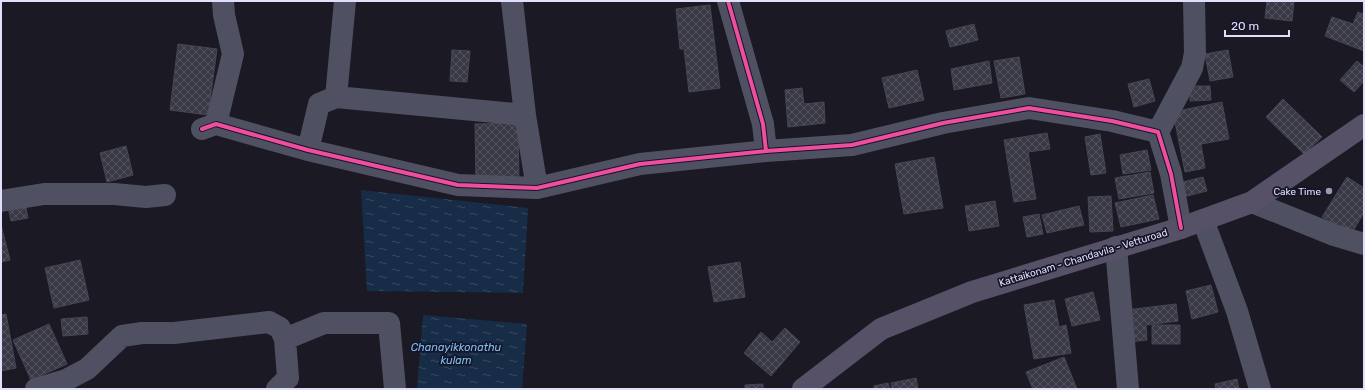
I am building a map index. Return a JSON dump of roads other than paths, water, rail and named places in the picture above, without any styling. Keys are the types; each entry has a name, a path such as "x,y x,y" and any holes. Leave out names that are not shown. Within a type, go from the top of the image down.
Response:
{"main road":[{"name":"Kattaikonam - Chandavila - Vetturoad","path":"803,389 881,329 972,292 1181,228 1252,202 1364,125"}],"street":[{"path":"223,1 224,15 233,54 209,126 458,185 537,188 640,164 766,151 852,145 943,123 1029,108 1112,121 1158,132"},
{"path":"336,97 345,1"},
{"path":"512,1 525,115 537,188"},
{"path":"728,1 763,124 766,151"},
{"path":"1181,228 1171,174 1158,132 1192,68 1195,53 1194,1"},
{"path":"308,150 320,104 336,97 525,115"},
{"path":"1,201 44,194 114,194 146,197 165,195"},
{"path":"1252,202 1334,235 1364,244"},
{"path":"1203,220 1237,311 1260,389"},
{"path":"1116,247 1128,389"},
{"path":"36,389 66,380 87,369 122,336 142,333 174,333 268,322 280,328 285,339 288,378 277,389"},
{"path":"285,339 324,323 389,323 394,389"}],"water":[{"path":"361,190 528,208 523,293 367,291"},
{"name":"Chanayikkonathu kulam","path":"423,315 527,324 522,389 417,389"}],"place":[{"name":"Cake Time","path":"1329,191"}]}
